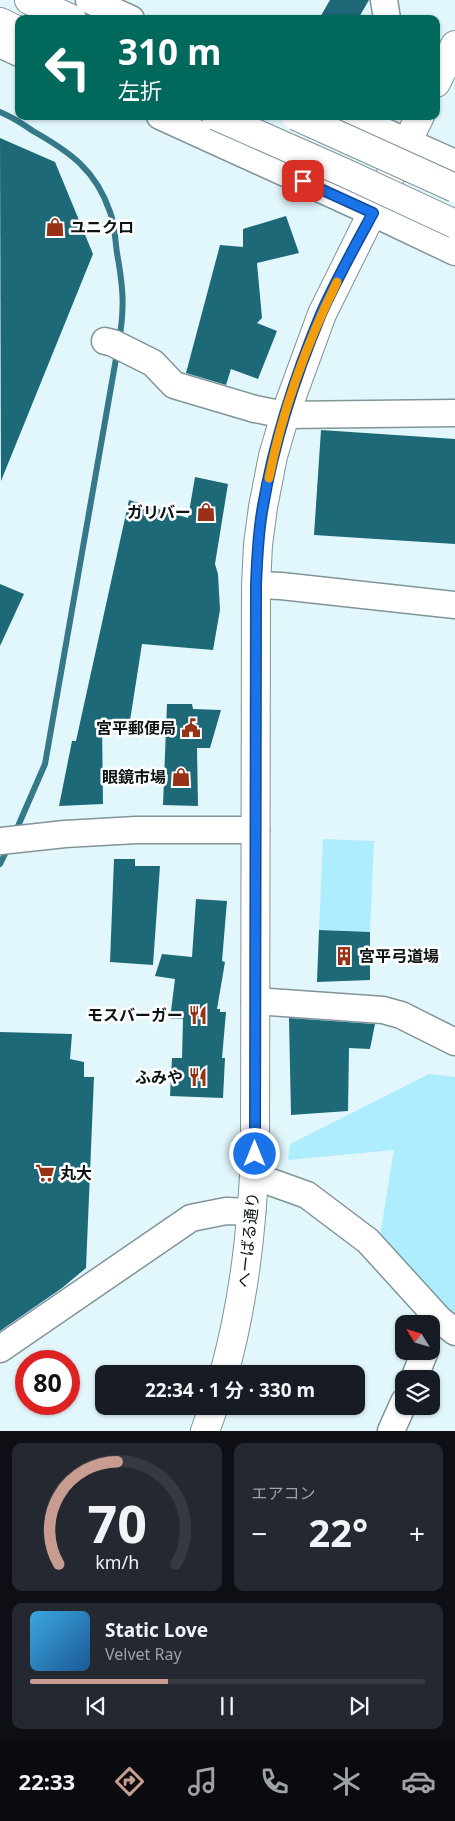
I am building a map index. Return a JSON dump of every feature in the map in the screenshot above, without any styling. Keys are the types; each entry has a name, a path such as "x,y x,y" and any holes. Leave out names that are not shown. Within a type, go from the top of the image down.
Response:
{"highway":[{"path":"29,0 63,15"},
{"path":"0,22 15,28"},
{"path":"440,75 455,45"},
{"path":"225,120 455,224"},
{"path":"305,120 455,188"},
{"name":"へーばる通り","path":"226,1365 242,1296 252,1212 254,1176 256,585 258,545 263,507 273,456 285,415 322,314 373,213 405,129 415,120"},
{"path":"205,1431 211,1415"}],"street":[{"path":"89,0 122,15"},
{"path":"384,0 386,15"},
{"path":"0,44 15,51"},
{"path":"169,120 455,252"},
{"path":"366,120 405,129 455,163"},
{"path":"109,342 153,363 174,386 255,409 285,415 455,413"},
{"path":"256,585 281,586 455,605"},
{"path":"0,842 65,834 136,830 256,830"},
{"path":"254,1001 384,1010 401,1015 455,1042"},
{"path":"254,1176 307,1195 368,1241 442,1329"},
{"path":"0,1349 192,1218 226,1211 252,1212"},
{"path":"391,1431 398,1415"}],"shaded area":[{"path":"323,839 374,841 370,932 319,930"},
{"path":"429,1074 455,1077 455,1318 380,1236 394,1150 288,1160 290,1144"}],"building":[{"path":"330,0 369,0 360,15 321,15"},
{"path":"0,138 55,162 93,254 1,481"},
{"path":"286,216 299,253 257,263 262,318 257,323 277,331 258,379 231,369 226,385 186,373 220,245 243,247 243,229"},
{"path":"321,430 455,439 455,544 314,535"},
{"path":"195,477 228,484 215,564 218,574 220,610 213,650 142,644 129,727 102,724 103,804 59,806 72,741 76,741 129,500 188,518"},
{"path":"0,584 24,594 0,646"},
{"path":"167,704 192,704 193,709 221,710 210,748 197,748 198,806 163,805"},
{"path":"114,859 135,859 135,866 160,866 153,965 110,962"},
{"path":"196,899 227,901 222,961 225,962 217,1009 220,1009 220,1012 226,1012 222,1058 225,1058 223,1098 170,1096 172,1058 182,1058 183,1019 170,1019 175,979 155,976 162,954 192,957"},
{"name":"宮平弓道場","path":"319,930 370,932 370,980 317,982"},
{"path":"289,1018 375,1024 370,1049 349,1048 348,1111 291,1115"},
{"name":"丸大","path":"0,1032 72,1034 70,1059 84,1062 84,1077 94,1077 86,1268 62,1288 0,1331"}],"waterway":[{"path":"0,112 15,120"},
{"path":"16,120 70,155 89,173 104,197 113,222 122,286 123,307 119,341"},
{"path":"15,833 45,764 117,353"},
{"path":"0,864 9,846"}],"slow traffic":[{"path":"269,478 273,456 285,415 322,314 337,282"}],"place":[{"name":"ユニクロ","path":"55,227"},
{"name":"ガリバー","path":"206,512"},
{"name":"宮平郵便局","path":"191,728"},
{"name":"眼鏡市場","path":"181,777"},
{"name":"宮平弓道場","path":"344,956"},
{"name":"モスバーガー","path":"198,1015"},
{"name":"ふみや","path":"198,1077"},
{"name":"丸大","path":"45,1173"}],"route":[{"path":"255,1154 255,648 258,545 273,456 285,415 322,314 352,251 373,213 303,181"}]}
